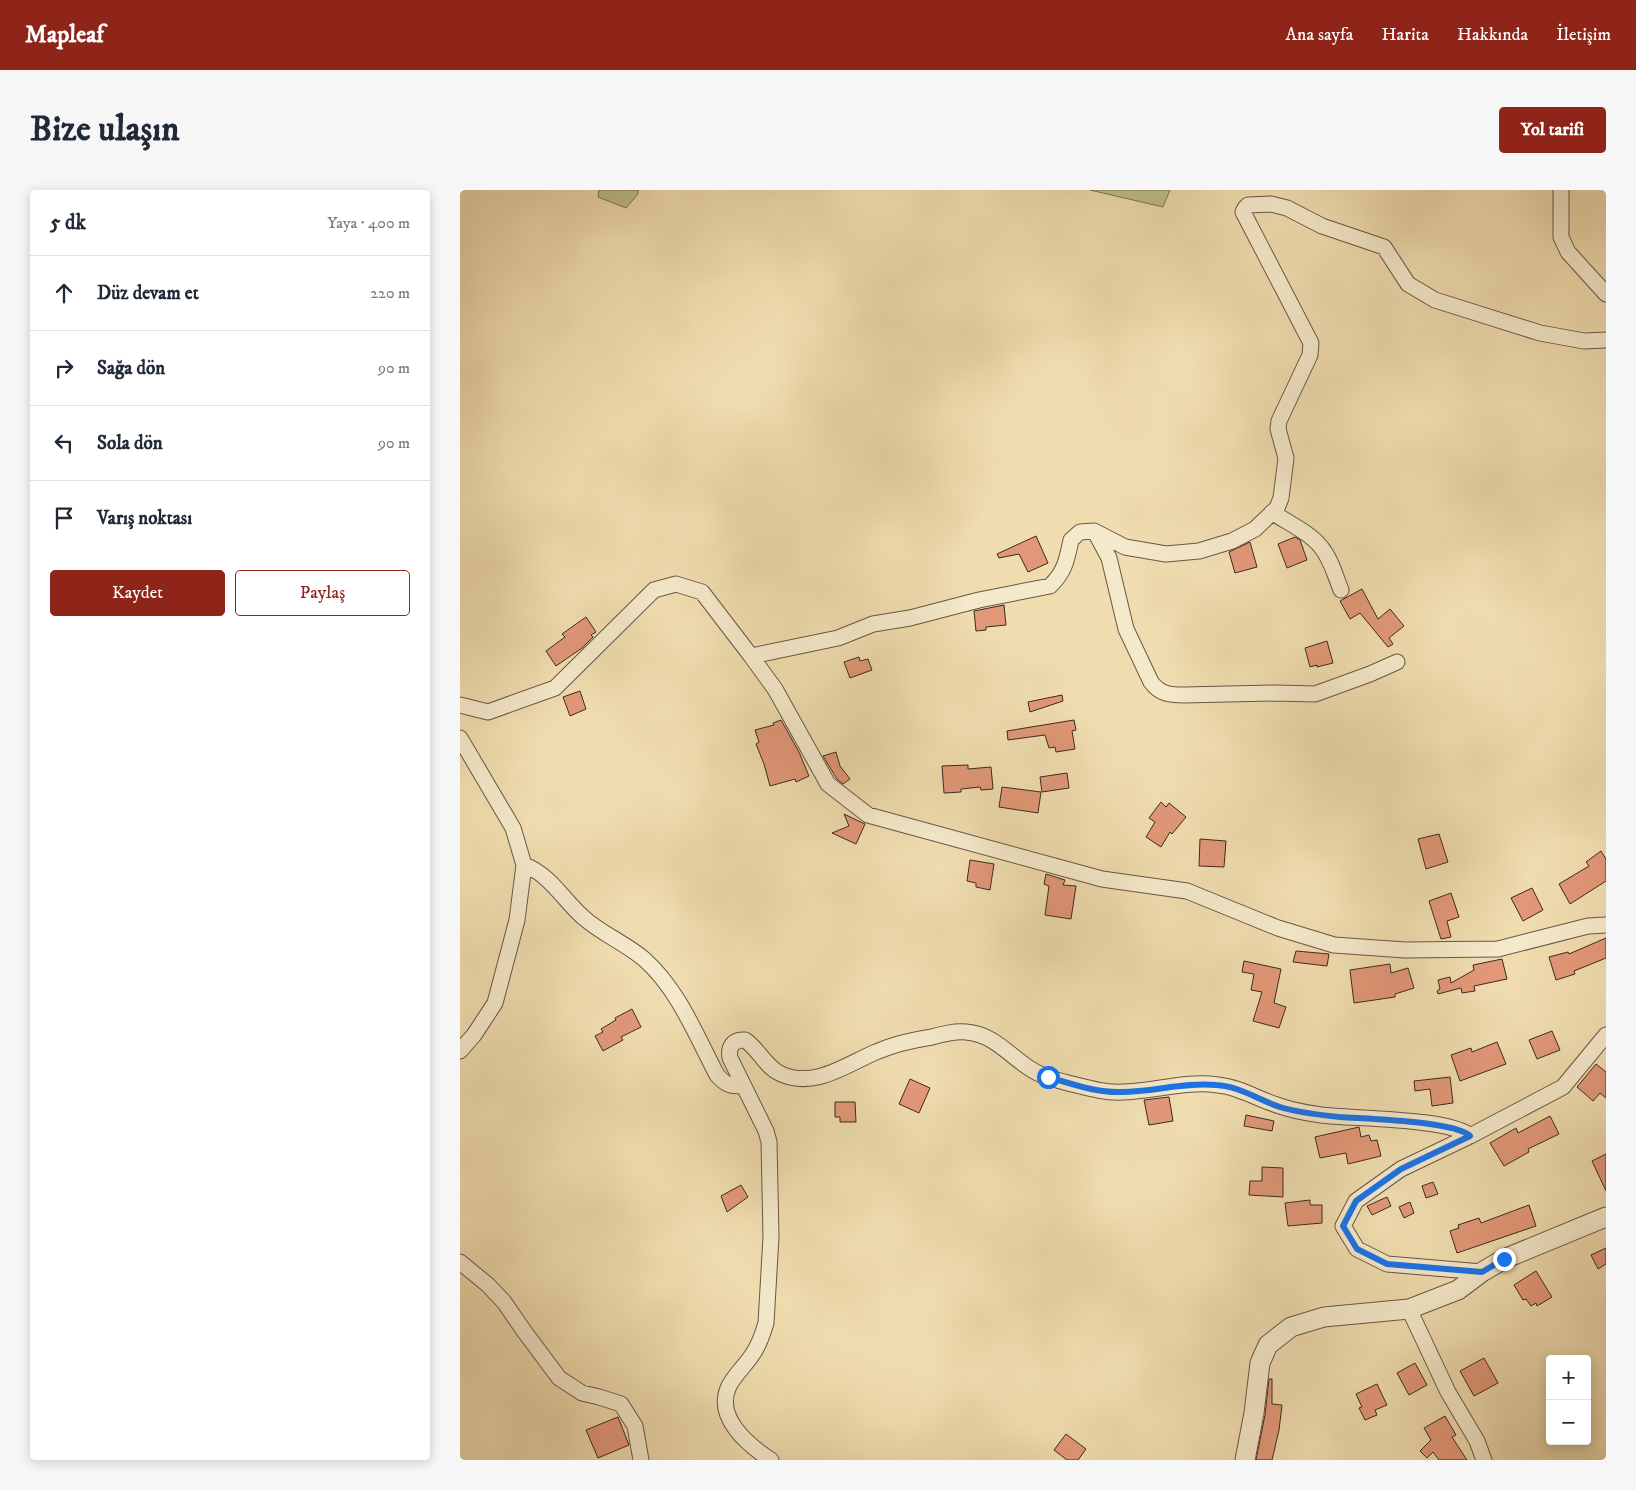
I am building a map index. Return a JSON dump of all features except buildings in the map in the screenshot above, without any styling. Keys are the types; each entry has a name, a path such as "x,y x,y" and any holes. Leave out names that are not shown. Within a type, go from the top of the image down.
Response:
{"street":[{"path":"1561,190 1561,237 1568,252 1606,294"},
{"path":"751,656 838,638 873,624 910,618 979,600 1050,586 1059,578 1066,562 1070,540 1080,532 1094,531 1125,548 1166,554 1199,551 1232,541 1255,529 1277,508 1281,498 1286,458 1278,429 1279,421 1310,355 1311,343 1243,212 1248,205 1271,204 1288,208 1322,226 1384,247 1408,284 1435,300 1540,333 1584,341 1606,340"},
{"path":"1272,512 1313,539 1322,548 1330,562 1341,590"},
{"path":"1094,531 1109,558 1126,628 1151,682 1156,689 1162,692 1169,695 1276,692 1316,694 1397,662"},
{"path":"460,706 488,712 555,688 654,590 676,584 702,592 775,689 828,784 868,815 1102,879 1187,891 1278,928 1334,945 1404,950 1498,949 1588,926 1606,925"},
{"path":"460,738 513,828 524,865 517,920 494,1004 474,1035 460,1051"},
{"path":"524,865 540,873 588,921 628,947 654,968 674,993 717,1075 731,1086 743,1085"},
{"path":"769,1459 743,1438 734,1427 727,1416 725,1404 730,1385 759,1344 766,1323 771,1237 769,1142 763,1124 730,1058 729,1051 734,1041 740,1039 751,1044 765,1062 782,1074 793,1078 806,1078 820,1077 833,1073 895,1044 956,1031 967,1032 988,1037 1037,1073 1106,1092 1202,1084 1219,1085 1234,1088 1301,1112 1324,1116 1420,1123 1458,1129 1470,1136"},
{"path":"1482,1272 1387,1264 1357,1249 1343,1226 1356,1201 1401,1169 1470,1136 1563,1087 1606,1035"},
{"path":"1245,1460 1254,1413 1260,1363 1268,1345 1291,1327 1324,1317 1410,1309 1458,1290 1482,1272 1504,1259 1606,1217"},
{"path":"460,1262 488,1285 504,1302 560,1378 582,1393 621,1404 635,1426 641,1460"},
{"path":"1410,1309 1448,1392 1477,1441 1484,1460"}],"green space":[{"path":"599,190 638,190 638,194 626,208 598,197"},
{"path":"1090,190 1170,190 1163,207"}],"route":[{"path":"1048,1077 1106,1092 1202,1084 1219,1085 1234,1088 1301,1112 1324,1116 1420,1123 1458,1129 1470,1136 1401,1169 1356,1201 1343,1226 1357,1249 1387,1264 1482,1272 1504,1259"}]}
